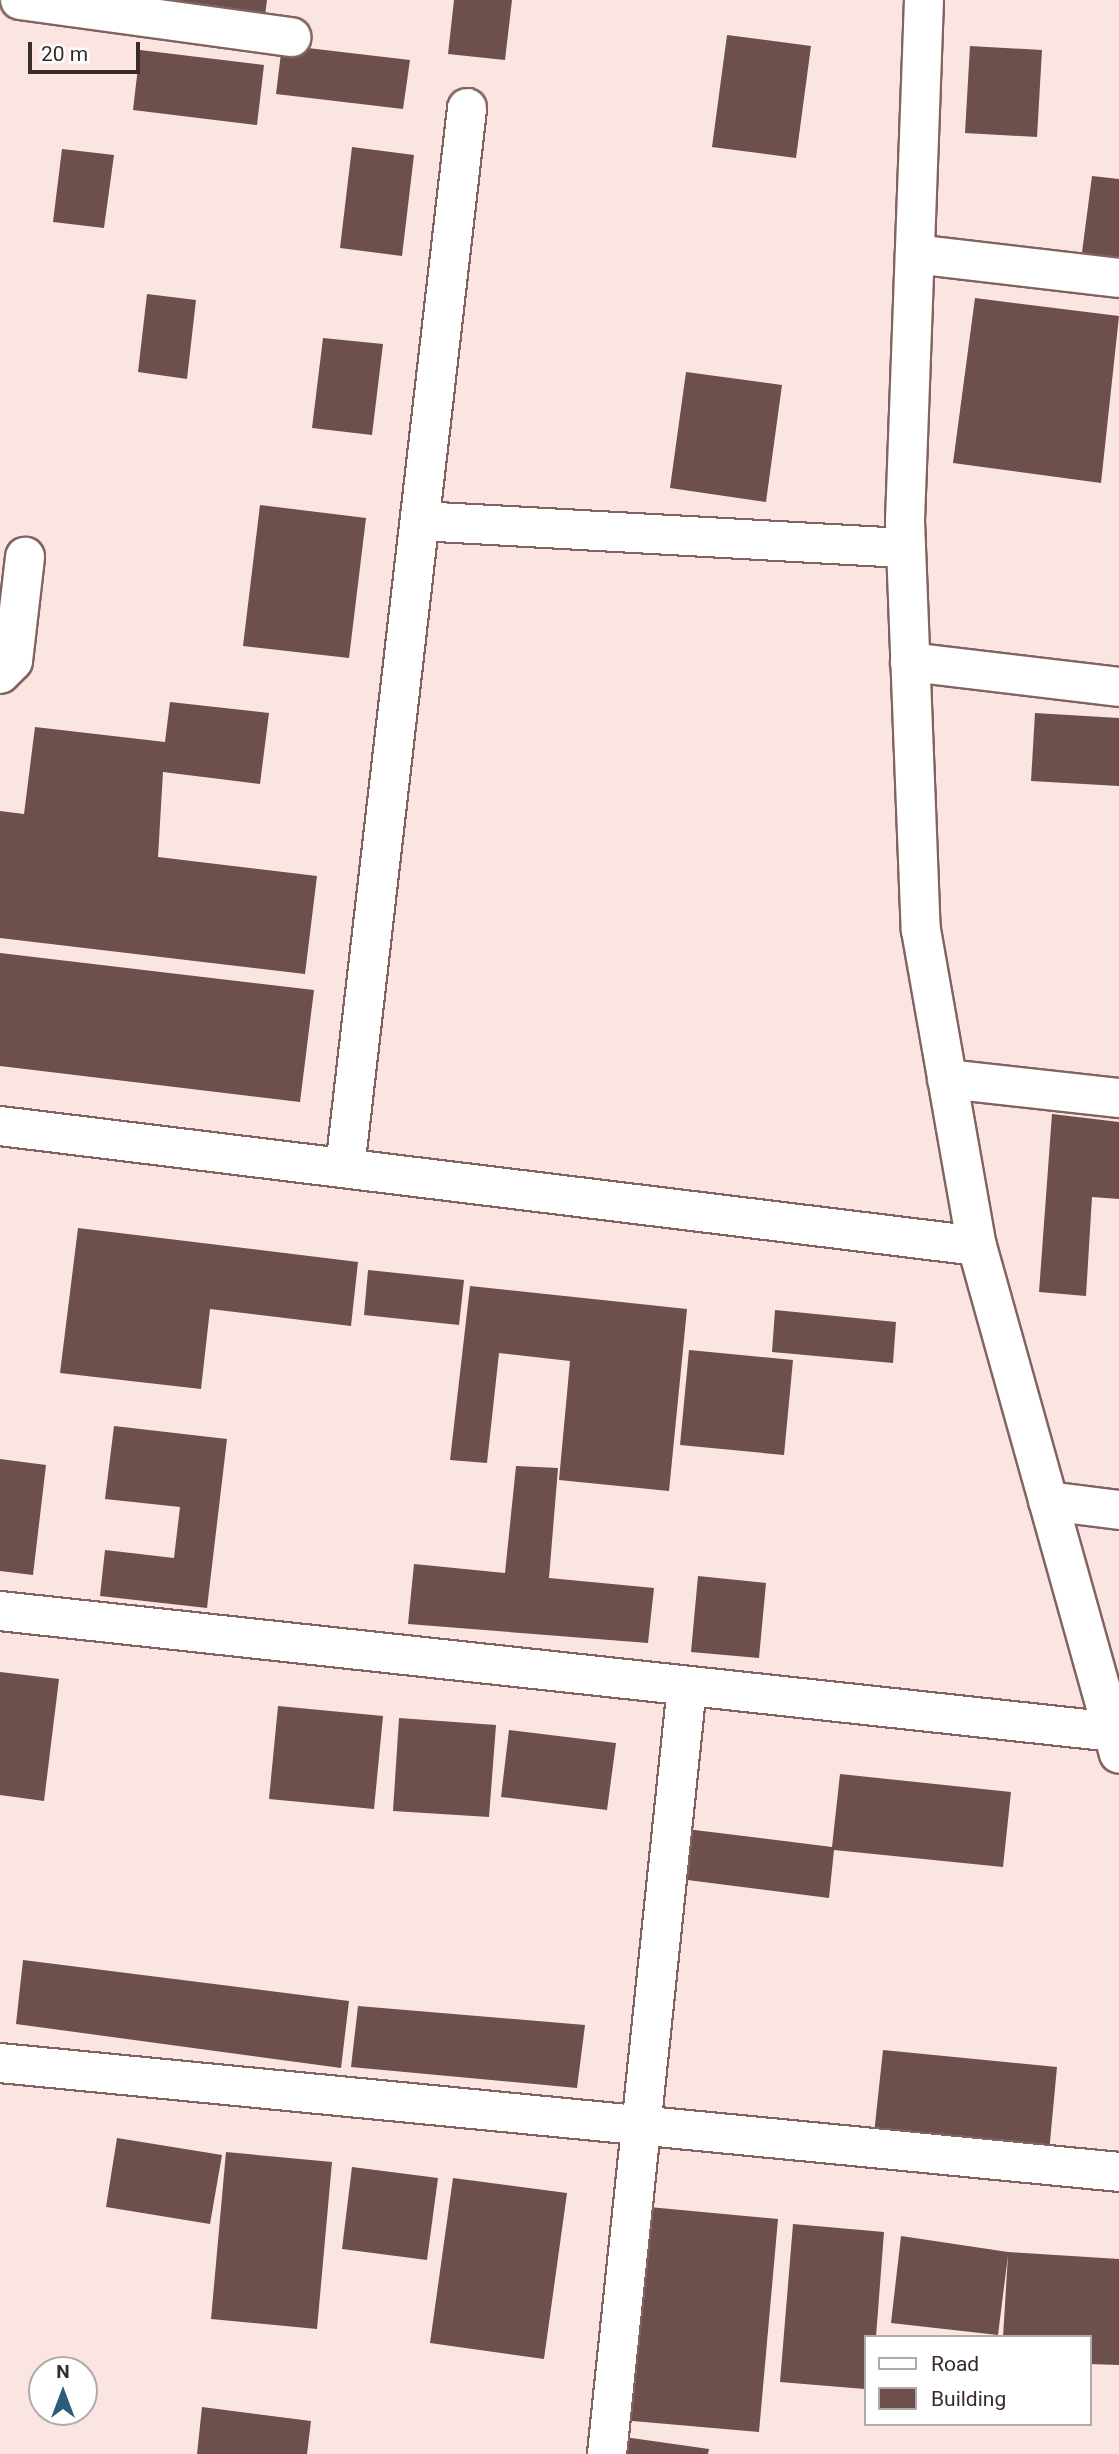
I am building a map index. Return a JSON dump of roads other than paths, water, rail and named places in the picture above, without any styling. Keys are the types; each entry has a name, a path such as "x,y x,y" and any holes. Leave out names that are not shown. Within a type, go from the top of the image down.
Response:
{"street":[{"path":"20,0 291,37"},
{"path":"0,1611 687,1686 1116,1743 977,1246 921,930 906,548 924,0"},
{"path":"345,1168 467,108"},
{"path":"915,254 1119,278"},
{"path":"420,521 906,548"},
{"path":"0,674 13,661 25,557"},
{"path":"910,662 1119,687"},
{"path":"947,1079 1119,1098"},
{"path":"0,1126 977,1246"},
{"path":"1048,1501 1119,1510"},
{"path":"607,2454 639,2126 687,1686"},
{"path":"0,2063 1119,2172"}]}
